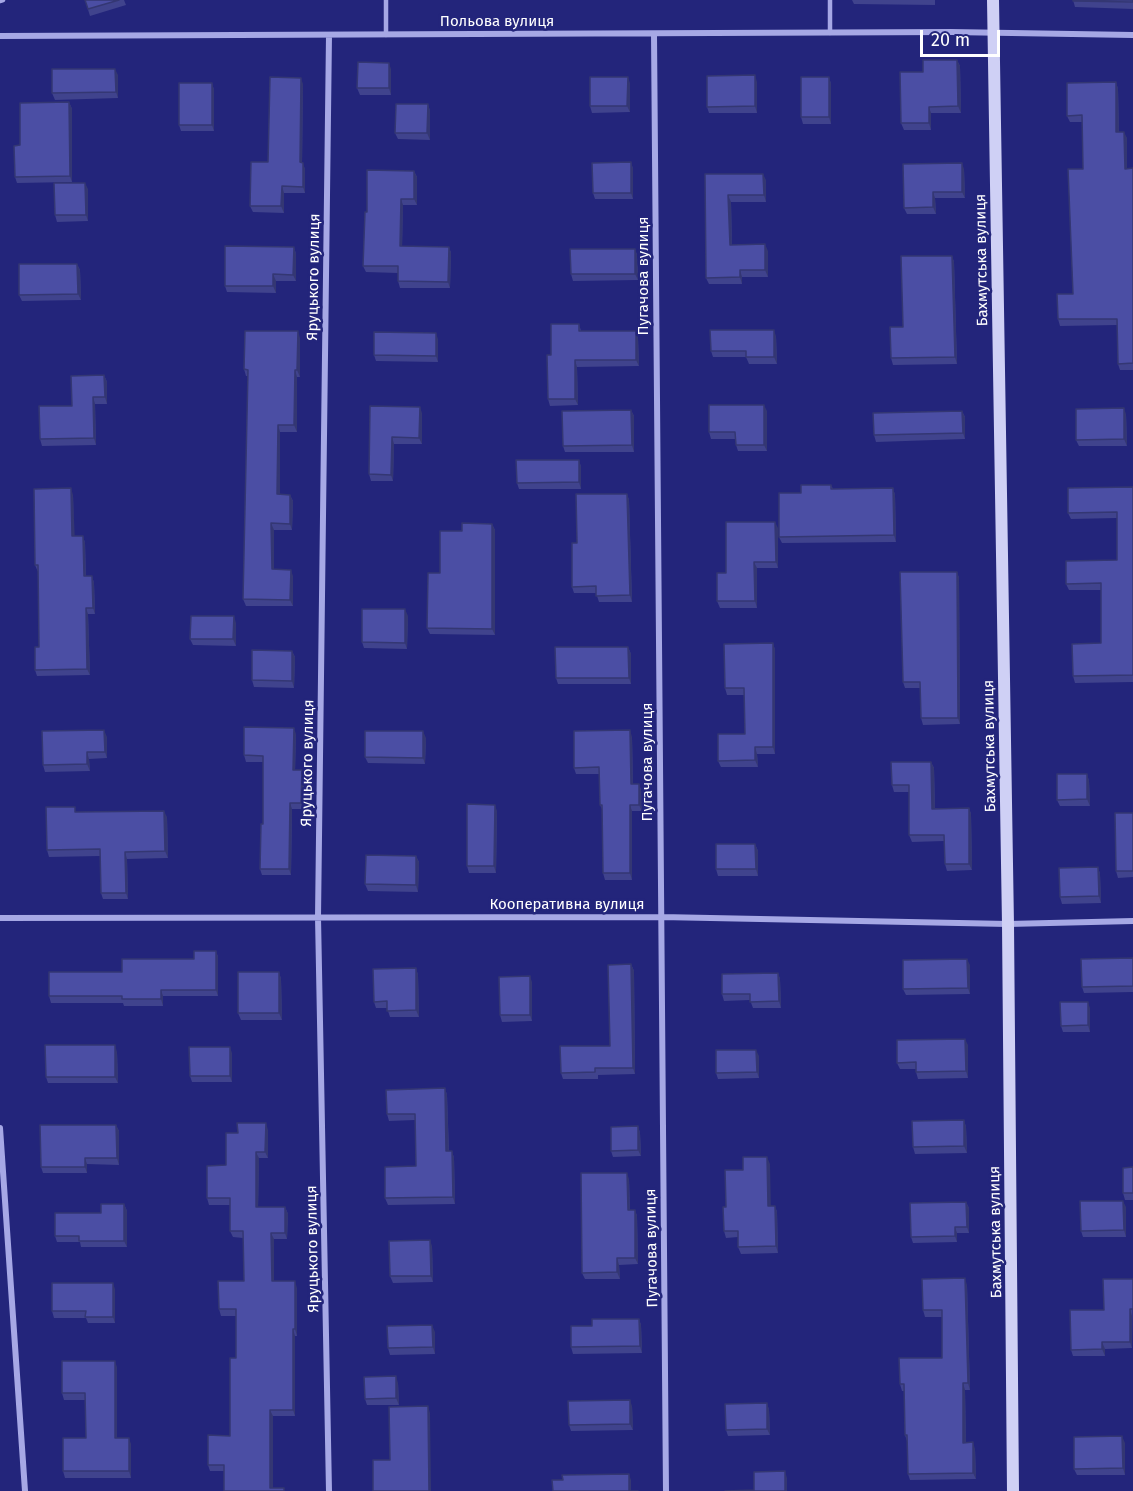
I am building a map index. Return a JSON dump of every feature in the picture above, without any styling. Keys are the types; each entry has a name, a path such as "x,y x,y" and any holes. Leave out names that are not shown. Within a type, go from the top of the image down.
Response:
{"street":[{"name":"Бахмутська вулиця","path":"993,0 1008,924 1013,1491"},
{"name":"Польова вулиця","path":"0,36 830,33 1133,35"},
{"name":"Пугачова вулиця","path":"654,34 666,1491"},
{"name":"Яруцького вулиця","path":"329,35 318,917 329,1491"},
{"name":"Кооперативна вулиця","path":"0,918 661,917 1008,924 1133,921"},
{"path":"0,1128 25,1491"}],"lane":[{"path":"386,0 386,35"},
{"path":"830,0 830,33"}],"building":[{"path":"85,0 119,0 88,9"},
{"path":"1133,0 1133,2 1073,1"},
{"path":"923,60 957,60 958,106 929,107 929,123 901,123 900,72 923,72"},
{"path":"358,62 389,63 389,88 357,88"},
{"path":"52,69 115,69 116,92 52,93"},
{"path":"755,75 755,106 707,107 707,76"},
{"path":"270,77 301,78 300,162 303,163 303,187 282,186 281,206 250,206 251,162 268,162"},
{"path":"590,77 628,77 627,106 590,106"},
{"path":"801,77 829,77 829,117 801,117"},
{"path":"1116,82 1116,132 1124,132 1125,169 1133,168 1133,363 1118,364 1117,319 1058,319 1057,294 1073,294 1068,169 1083,169 1082,115 1067,116 1067,83"},
{"path":"179,83 212,83 212,125 179,125"},
{"path":"69,102 70,176 15,177 14,146 20,145 20,103"},
{"path":"396,104 428,104 427,133 395,133"},
{"path":"631,162 631,193 593,193 592,163"},
{"path":"962,163 962,192 933,192 933,207 904,208 903,164"},
{"path":"367,170 414,171 414,199 401,199 400,246 449,247 448,282 398,281 398,266 363,266"},
{"path":"705,174 763,174 764,195 728,195 730,245 765,244 765,270 740,270 740,277 706,278"},
{"path":"54,183 85,183 86,215 55,215"},
{"path":"225,246 294,247 293,275 273,274 273,286 225,286"},
{"path":"570,249 635,249 635,274 571,274"},
{"path":"901,256 952,256 955,357 891,358 890,327 903,327"},
{"path":"19,264 77,264 78,294 19,295"},
{"path":"551,324 579,324 579,331 636,331 636,360 575,360 575,399 548,399 547,355 551,355"},
{"path":"710,330 774,330 774,357 746,357 746,351 711,351"},
{"path":"245,331 298,331 294,425 278,425 277,494 290,495 290,524 271,523 272,569 291,570 290,600 243,599 248,370 244,369"},
{"path":"374,332 436,333 436,356 374,355"},
{"path":"104,375 105,397 93,397 94,438 40,439 39,406 72,406 71,376"},
{"path":"709,405 764,405 764,445 736,445 735,432 709,432"},
{"path":"370,406 420,407 419,438 392,437 391,475 369,474"},
{"path":"1124,408 1124,439 1076,440 1076,409"},
{"path":"631,410 632,445 563,446 562,411"},
{"path":"962,411 963,433 874,435 873,413"},
{"path":"516,460 579,460 579,482 517,483"},
{"path":"801,485 831,485 831,489 893,488 894,535 779,537 779,493 801,493"},
{"path":"1133,487 1133,675 1073,676 1072,644 1101,643 1101,583 1066,584 1066,561 1117,560 1117,512 1068,513 1068,488"},
{"path":"71,488 72,536 83,536 84,576 92,576 93,608 86,608 87,669 35,670 35,647 39,647 34,489"},
{"path":"576,494 627,494 630,595 596,596 596,586 572,587 572,543 577,543"},
{"path":"726,522 775,522 776,562 754,562 755,601 717,601 717,573 726,573"},
{"path":"462,523 492,524 492,629 427,628 428,573 440,573 440,531 462,531"},
{"path":"900,572 957,572 958,718 921,718 920,682 903,682"},
{"path":"362,609 405,609 405,643 362,642"},
{"path":"191,616 234,616 233,639 190,639"},
{"path":"773,643 773,747 755,747 755,760 718,761 718,734 745,734 744,688 725,688 724,644"},
{"path":"555,647 628,647 629,678 556,678"},
{"path":"252,650 292,651 292,681 252,680"},
{"path":"244,727 294,728 293,770 302,770 301,803 290,803 289,869 260,869 261,824 263,824 263,756 244,755"},
{"path":"104,730 105,752 87,752 87,764 43,765 42,731"},
{"path":"630,730 631,784 639,784 639,805 630,805 630,873 603,873 599,767 574,768 574,731"},
{"path":"365,731 423,731 423,758 365,757"},
{"path":"891,762 931,762 932,809 969,808 969,864 945,864 944,835 909,835 909,785 892,785"},
{"path":"1057,774 1087,774 1087,799 1057,800"},
{"path":"467,804 495,805 494,866 467,866"},
{"path":"46,807 75,807 75,812 164,811 165,851 125,852 126,893 101,893 100,849 47,850"},
{"path":"1115,813 1133,813 1133,871 1116,871"},
{"path":"716,844 755,844 756,869 716,869"},
{"path":"366,855 416,856 416,885 365,884"},
{"path":"1098,867 1099,896 1060,897 1059,868"},
{"path":"194,951 216,951 216,990 161,990 161,999 122,999 122,996 49,996 49,972 122,972 122,959 194,959"},
{"path":"1133,958 1133,986 1082,987 1081,959"},
{"path":"967,959 968,988 903,989 903,960"},
{"path":"631,964 633,1068 595,1068 595,1072 561,1073 560,1046 610,1046 608,965"},
{"path":"416,968 416,1010 387,1011 387,1001 374,1002 373,969"},
{"path":"238,972 279,972 279,1013 238,1013"},
{"path":"778,973 779,1001 750,1002 750,994 722,994 722,974"},
{"path":"530,976 530,1015 500,1015 499,977"},
{"path":"1060,1002 1088,1002 1088,1025 1061,1026"},
{"path":"965,1039 966,1071 916,1072 916,1062 897,1063 897,1040"},
{"path":"45,1045 115,1045 115,1077 46,1077"},
{"path":"189,1047 230,1047 230,1076 190,1076"},
{"path":"716,1050 756,1050 757,1072 716,1073"},
{"path":"445,1088 446,1151 452,1151 453,1197 385,1198 385,1167 416,1166 415,1114 387,1114 386,1090"},
{"path":"964,1120 964,1146 913,1147 912,1121"},
{"path":"237,1123 266,1123 265,1152 256,1152 256,1207 285,1207 285,1233 271,1233 272,1281 295,1281 293,1410 270,1410 270,1488 284,1488 284,1491 224,1491 224,1465 208,1465 208,1435 230,1436 230,1358 236,1358 236,1309 219,1309 218,1281 244,1281 243,1231 230,1231 230,1198 207,1198 207,1166 226,1165 226,1133 238,1133"},
{"path":"40,1125 116,1125 117,1158 85,1158 85,1167 41,1167"},
{"path":"638,1126 638,1150 611,1151 611,1127"},
{"path":"743,1157 767,1157 768,1206 775,1206 776,1246 738,1247 738,1231 724,1231 725,1170 743,1170"},
{"path":"1133,1167 1133,1193 1123,1193 1123,1168"},
{"path":"581,1173 627,1173 628,1210 635,1210 635,1258 617,1258 617,1272 582,1273"},
{"path":"1080,1201 1123,1201 1124,1230 1081,1231"},
{"path":"966,1202 967,1227 955,1227 955,1236 911,1237 910,1203"},
{"path":"101,1204 124,1204 124,1241 79,1241 79,1236 55,1236 55,1213 101,1213"},
{"path":"430,1240 431,1276 390,1276 389,1241"},
{"path":"965,1278 968,1383 963,1383 963,1443 973,1442 973,1473 908,1474 904,1384 900,1384 899,1358 942,1358 942,1310 923,1310 922,1279"},
{"path":"1103,1279 1133,1279 1130,1342 1102,1342 1102,1349 1071,1350 1070,1310 1104,1310"},
{"path":"52,1283 113,1283 113,1317 85,1317 86,1311 52,1311"},
{"path":"592,1319 639,1319 640,1346 571,1347 571,1326 592,1326"},
{"path":"432,1325 433,1347 388,1348 387,1326"},
{"path":"62,1361 115,1361 115,1438 129,1438 129,1471 63,1471 63,1438 86,1438 85,1393 62,1393"},
{"path":"396,1376 396,1398 365,1399 364,1377"},
{"path":"630,1400 630,1424 569,1425 568,1401"},
{"path":"767,1403 767,1429 726,1430 725,1404"},
{"path":"428,1406 429,1491 373,1491 373,1460 390,1460 389,1407"},
{"path":"1122,1436 1123,1468 1074,1469 1074,1437"},
{"path":"785,1471 785,1491 725,1491 754,1490 754,1472"},
{"path":"629,1474 629,1491 553,1491 552,1480 563,1480 562,1475"}]}
